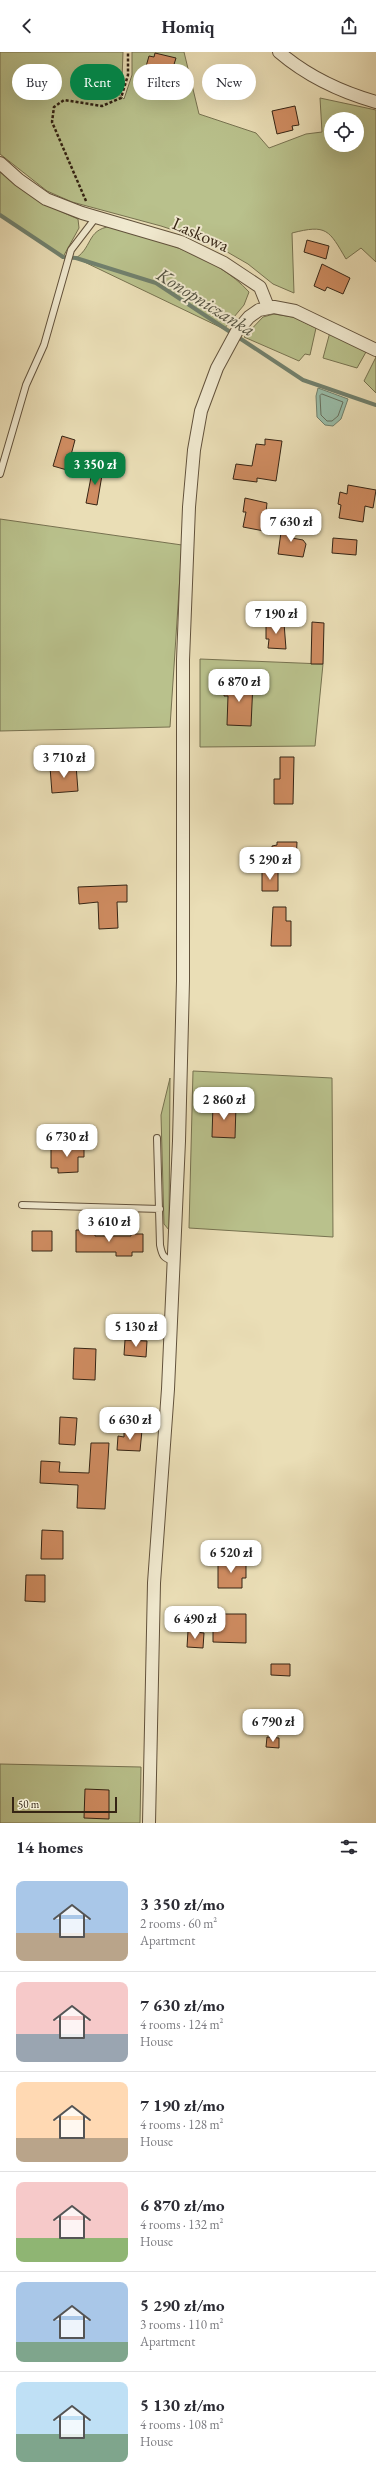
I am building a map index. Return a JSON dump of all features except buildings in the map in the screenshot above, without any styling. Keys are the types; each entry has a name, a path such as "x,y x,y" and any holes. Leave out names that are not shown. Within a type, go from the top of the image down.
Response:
{"street":[{"path":"279,52 294,65 345,93 376,102"},
{"name":"Laskowa","path":"0,163 19,180 46,199 82,213 181,242 218,260 260,287 268,307"},
{"path":"149,1823 154,1583 168,1389 183,981 183,685 189,506 194,450 202,411 209,387 228,346 237,331 250,317 268,307 280,307 295,311 376,350"}],"lane":[{"path":"0,474 26,385 44,345 65,266 71,250 96,216"},
{"path":"157,1138 162,1254 166,1259 173,1261"},
{"path":"22,1205 160,1209"}],"path":[{"path":"82,213 86,203 52,122 54,107 64,100 102,106 120,98 128,75 128,52"}],"shaded area":[{"path":"0,52 123,52 123,64 70,64 70,100 125,100 132,75 132,52 184,52 187,64 133,64 133,100 194,100 194,93 199,114 256,133 269,148 306,134 322,132 320,98 376,110 376,262 361,248 346,259 335,241 326,232 313,229 292,233 294,293 273,284 248,264 210,242 161,226 72,202 47,191 0,154"},
{"path":"0,171 27,193 57,210 78,219 79,228 63,257 0,215"},
{"path":"116,226 187,252 221,268 236,279 249,292 244,305 224,329 76,258 86,248 95,233 106,227"},
{"path":"274,314 293,317 316,328 310,355 305,354 299,361 244,337 263,317"},
{"path":"330,332 366,352 357,368 323,358"},
{"path":"376,357 376,393 364,381"},
{"path":"0,519 182,545 170,727 0,731"},
{"path":"200,659 323,664 315,746 200,747"},
{"path":"193,1071 332,1078 333,1237 189,1228"},
{"path":"170,1078 169,1230 164,1224 161,1115"},
{"path":"0,1764 141,1767 140,1823 0,1823"}],"water":[{"path":"318,388 348,399 341,419 333,426 325,425 317,417 316,396"}],"waterway":[{"name":"Konopniczanka","path":"0,215 63,257 76,258 156,283 303,380 376,405"}]}
